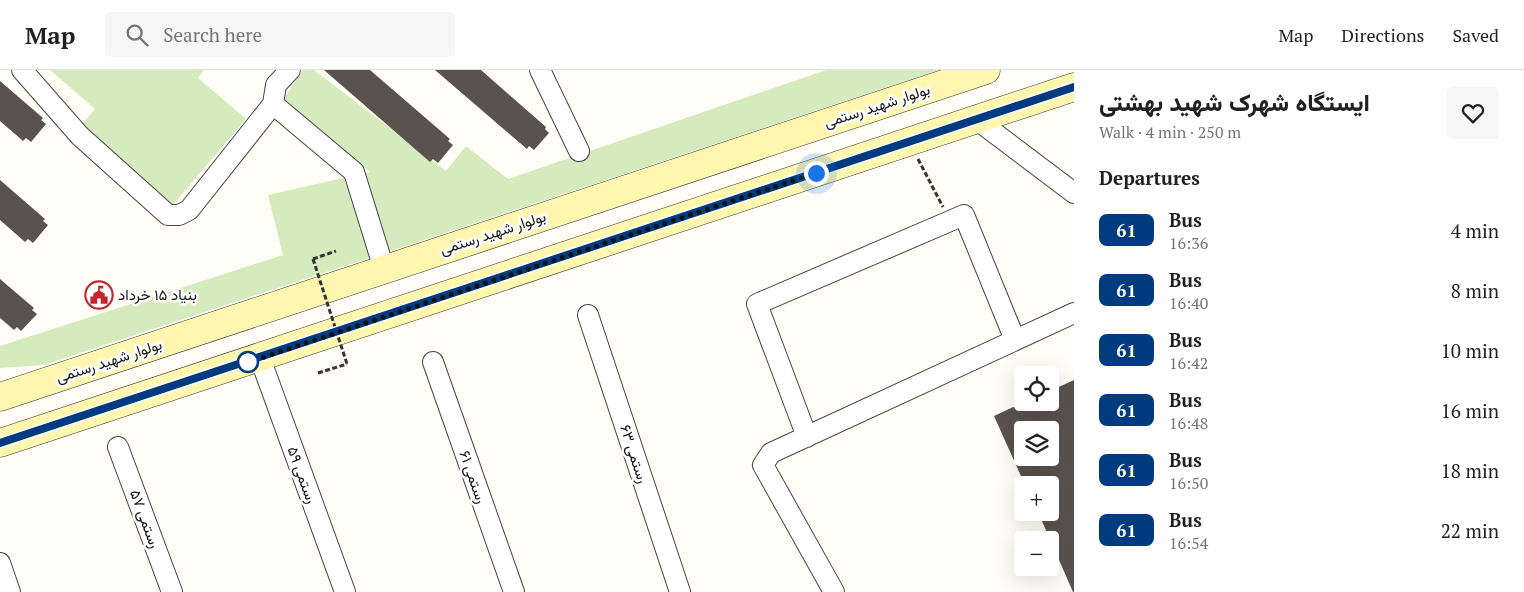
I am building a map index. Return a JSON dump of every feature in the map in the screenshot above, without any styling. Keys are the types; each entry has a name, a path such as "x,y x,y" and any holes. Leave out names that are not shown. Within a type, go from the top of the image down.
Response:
{"main road":[{"name":"بولوار شهید رستمی","path":"2,395 979,71"},
{"path":"0,444 1074,87"}],"street":[{"path":"22,70 80,136 168,215 179,214 189,210 273,104 276,85 290,70"},
{"path":"547,72 579,151"},
{"path":"273,104 354,172 384,269"},
{"path":"976,120 1074,193"},
{"path":"807,436 757,304 964,215 1015,340"},
{"path":"834,592 763,465 771,453 1074,313"},
{"name":"رستمی ۶۳","path":"588,315 680,592"},
{"name":"رستمی ۵۹","path":"260,358 345,592"},
{"name":"رستمی ۶۱","path":"432,362 514,592"},
{"name":"رستمی ۵۷","path":"118,447 172,592"},
{"path":"0,563 10,592"}],"path":[{"path":"909,142 950,221"},
{"path":"318,373 347,364 313,259 336,251"}],"green space":[{"path":"50,70 204,70 198,78 246,119 172,206 80,127 95,109"},
{"path":"303,70 314,70 446,171 466,146 508,179 826,70 939,70 44,365 0,368 0,346 283,255 268,195 370,172 282,101"}],"building":[{"path":"324,70 370,70 450,139 448,141 453,145 438,163 433,159 430,162"},
{"path":"435,70 481,70 546,127 545,129 549,133 534,150 529,146 527,149"},
{"path":"0,81 43,118 41,120 46,124 31,142 26,138 23,141 0,121"},
{"path":"0,180 45,219 43,221 48,225 33,243 28,239 25,242 0,220"},
{"path":"0,279 34,308 32,310 37,314 21,331 17,327 14,330 0,318"},
{"path":"1074,380 1074,592 1059,560 1059,531 1046,531 1042,521 1059,521 1059,476 1021,476 1016,466 1059,466 1059,421 1014,421 1014,461 994,416 1014,407 1014,411 1059,411 1059,387"}],"bus line":[{"name":"61","path":"0,443 1074,87"}],"place":[{"name":"بنیاد ۱۵ خرداد","path":"99,295"}],"route":[{"path":"248,362 243,364 816,173"}]}
